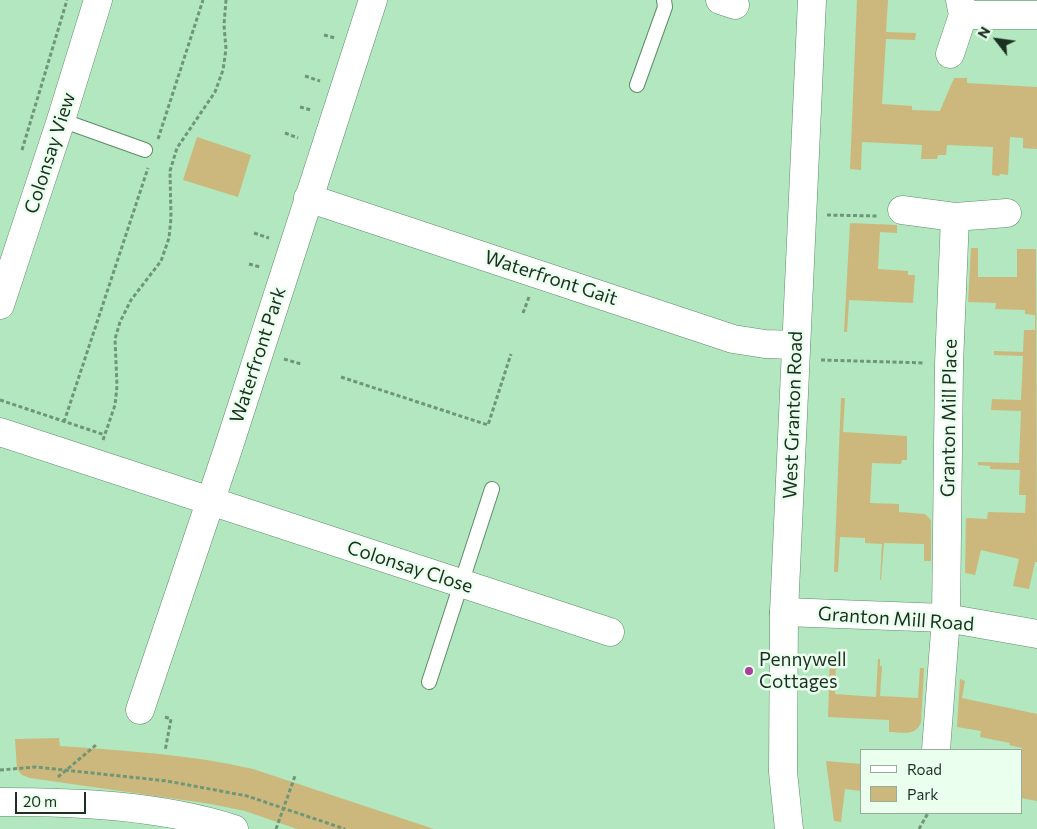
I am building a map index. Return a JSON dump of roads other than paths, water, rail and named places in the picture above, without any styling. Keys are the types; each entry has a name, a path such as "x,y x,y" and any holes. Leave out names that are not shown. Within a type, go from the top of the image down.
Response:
{"street":[{"name":"Colonsay View","path":"0,305 98,0"},
{"name":"Waterfront Park","path":"140,710 373,0"},
{"name":"West Granton Road","path":"789,829 783,772 784,612 812,0"},
{"path":"950,54 961,7 1037,14"},
{"name":"Waterfront Gait","path":"308,198 733,339 765,344 796,352"},
{"path":"902,210 955,217 1007,213"},
{"name":"Granton Mill Place","path":"936,749 946,618 949,364 955,217"},
{"path":"0,432 210,501"},
{"name":"Colonsay Close","path":"210,501 610,632"},
{"name":"Granton Mill Road","path":"784,612 946,618 1037,634"},
{"path":"0,802 120,806 201,818 234,829"}],"lane":[{"path":"637,85 665,7 664,0"},
{"path":"61,120 145,150"},
{"path":"429,682 492,489"}],"place":[{"name":"Pennywell Cottages","path":"749,671"}]}
